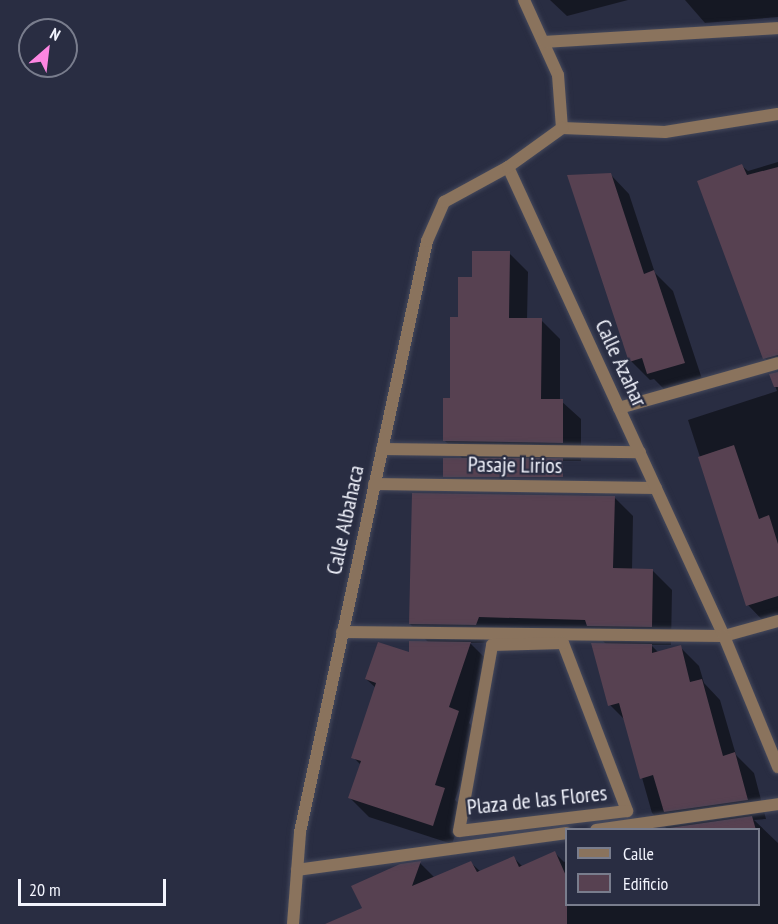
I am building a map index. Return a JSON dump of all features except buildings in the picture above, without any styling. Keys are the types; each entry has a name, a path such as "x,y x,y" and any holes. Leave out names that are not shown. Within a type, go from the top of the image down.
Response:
{"street":[{"path":"524,0 558,75 562,128"},
{"path":"545,42 778,28"},
{"path":"508,167 562,128 665,132 778,114"},
{"name":"Calle Azahar","path":"508,167 724,636 778,767"},
{"name":"Calle Albahaca","path":"293,924 300,832 427,242 444,202 508,167"},
{"path":"619,408 778,363"},
{"name":"Pasaje Lirios","path":"382,448 640,452"},
{"name":"Pasaje Lirios","path":"374,484 656,488"},
{"path":"342,632 724,636 778,621"},
{"name":"Plaza de las Flores","path":"563,643 627,811 459,831 492,645 563,643"},
{"name":"Plaza de las Flores","path":"610,828 778,804"},
{"name":"Plaza de las Flores","path":"297,870 565,833"}]}
